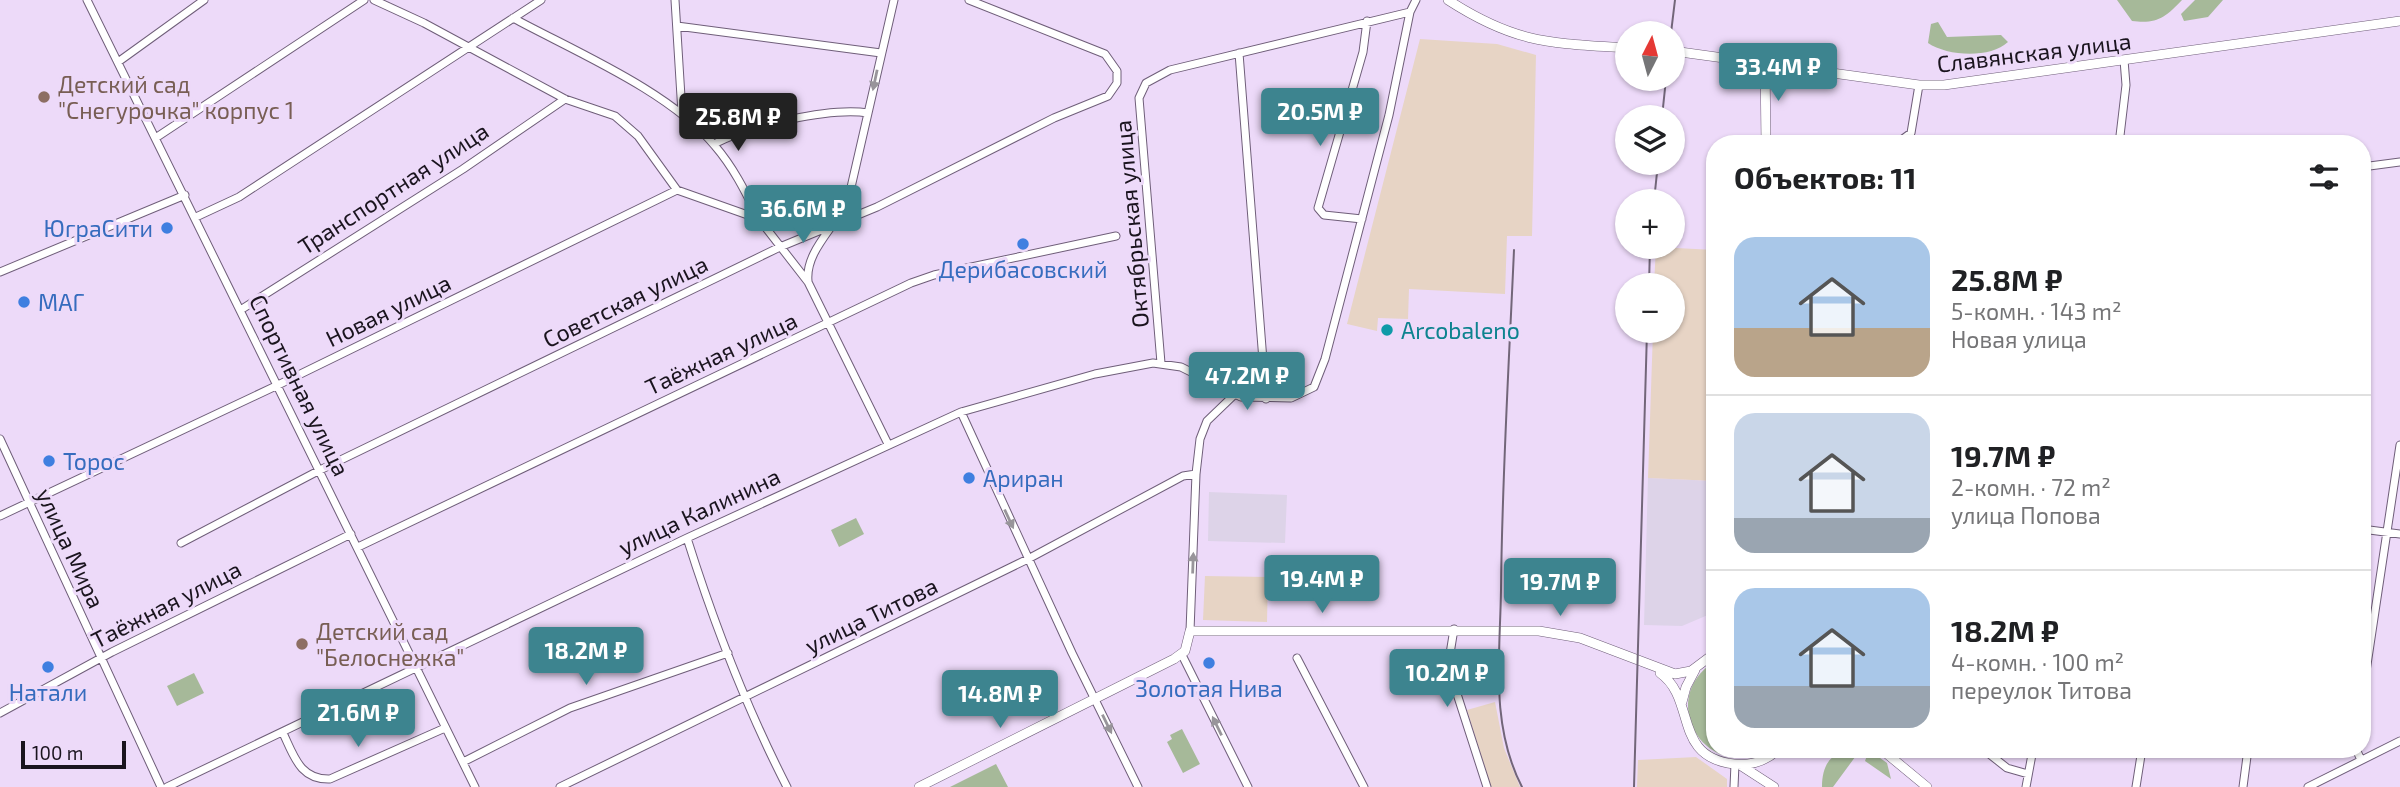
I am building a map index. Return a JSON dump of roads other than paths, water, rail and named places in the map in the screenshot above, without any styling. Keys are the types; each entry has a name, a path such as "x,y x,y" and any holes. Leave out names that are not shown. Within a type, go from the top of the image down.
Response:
{"street":[{"name":"Спортивная улица","path":"87,0 186,195 475,787"},
{"path":"118,62 204,0"},
{"path":"157,137 364,0"},
{"path":"374,0 424,23 565,99 604,112 627,125 677,190 760,219"},
{"path":"196,217 239,197 541,0"},
{"path":"674,0 682,113"},
{"path":"808,282 811,259 838,221 853,182 894,0"},
{"name":"Советская улица","path":"181,543 320,470 780,247 877,207 1054,118 1108,96 1114,90 1118,76 1115,65 1105,54 968,0"},
{"name":"улица Калинина","path":"167,787 687,538 961,412 1106,371 1161,363 1181,367 1234,395 1266,399 1299,396 1317,382 1389,115 1410,12 1416,0"},
{"path":"1448,0 1490,26 1516,36 1544,42 1615,47"},
{"path":"1266,399 1239,53 1410,12"},
{"path":"513,18 645,89 682,113 714,144 738,177 760,219 808,282 888,444"},
{"path":"1362,219 1324,215 1318,208 1363,52 1367,21"},
{"name":"Славянская улица","path":"1685,52 1765,61 1919,85 1956,84 2400,21"},
{"path":"677,26 881,53"},
{"name":"Октябрьская улица","path":"1161,363 1139,98 1146,83 1170,70 1239,53"},
{"path":"2120,135 2126,85 2124,60"},
{"path":"1765,61 1766,135"},
{"path":"1908,135 1911,133 1919,85"},
{"name":"Транспортная улица","path":"242,310 463,169 565,99"},
{"path":"714,144 739,133 839,111 868,113"},
{"path":"2371,166 2400,162"},
{"name":"Новая улица","path":"0,516 278,385 677,190"},
{"path":"0,272 186,195"},
{"name":"Таёжная улица","path":"358,547 934,275 1116,236"},
{"path":"1234,395 1212,416 1203,430 1196,474 1190,631 1184,653 1248,787"},
{"path":"961,412 1028,559 1139,787"},
{"name":"улица Мира","path":"0,439 161,787"},
{"path":"2371,641 2400,445"},
{"name":"улица Титова","path":"560,787 1028,559 1182,476 1196,474"},
{"path":"2371,529 2400,534"},
{"name":"Таёжная улица","path":"0,713 101,657 351,534"},
{"path":"687,538 708,603 745,698 786,787"},
{"path":"1190,631 1454,629 1567,635 1653,668 1680,674 1706,660"},
{"path":"1454,629 1448,666 1487,787"},
{"path":"919,787 1184,653 1196,639 1209,632"},
{"path":"463,762 579,704 728,653"},
{"path":"1297,658 1364,787"},
{"path":"1682,711 1686,687 1699,666"},
{"path":"1653,668 1676,688 1686,727 1699,748 1706,753"},
{"path":"283,733 300,768 308,776 330,779 445,728"},
{"path":"2371,755 2400,741"},
{"path":"1712,758 1738,765 1774,787"},
{"path":"1738,765 1766,758"},
{"path":"1892,758 1927,787"},
{"path":"1994,758 2007,768 2028,774"},
{"path":"2026,787 2031,758"},
{"path":"2136,787 2141,758"},
{"path":"2243,787 2247,758"},
{"path":"2308,787 2365,758"},
{"path":"1734,787 1738,765"}],"railway":[{"path":"1672,21 1675,0"},
{"path":"1663,105 1665,91"},
{"path":"1655,189 1657,175"},
{"path":"1514,250 1503,505 1499,690 1505,739 1522,787"},
{"path":"1649,273 1650,259"},
{"path":"1634,787 1647,343"}],"place":[{"name":"Детский сад \"Снегурочка\" корпус 1","path":"44,97"},
{"name":"ЮграСити","path":"167,228"},
{"name":"Дерибасовский","path":"1023,244"},
{"name":"МАГ","path":"24,302"},
{"name":"Arcobaleno","path":"1387,330"},
{"name":"Торос","path":"49,461"},
{"name":"Ариран","path":"969,478"},
{"name":"Детский сад \"Белоснежка\"","path":"302,644"},
{"name":"Золотая Нива","path":"1209,663"},
{"name":"Натали","path":"48,667"}]}
